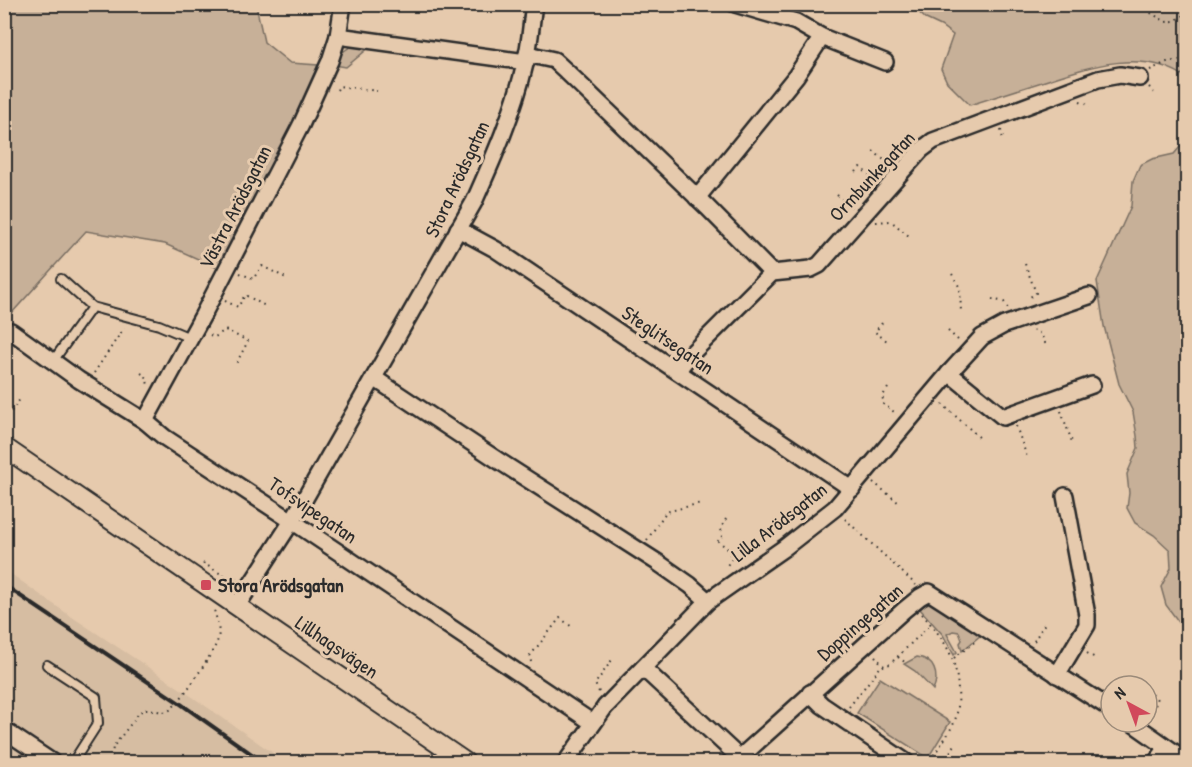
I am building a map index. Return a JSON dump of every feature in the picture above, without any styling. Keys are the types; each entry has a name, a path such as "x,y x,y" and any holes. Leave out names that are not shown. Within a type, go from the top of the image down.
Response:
{"street":[{"name":"Västra Arödsgatan","path":"146,421 301,125 330,61 338,36 343,4"},
{"name":"Stora Arödsgatan","path":"237,606 292,521 458,229 492,162 514,103 527,58 534,4"},
{"path":"735,4 796,22 822,37 885,62"},
{"path":"338,36 527,58 545,57 561,67 698,198 772,273 689,356 677,372"},
{"path":"698,198 796,76 822,37"},
{"name":"Ormbunkegatan","path":"772,273 819,265 921,150 933,141 957,130 1026,107 1098,79 1120,75 1140,78"},
{"name":"Steglitsegatan","path":"458,229 495,249 852,489"},
{"name":"Lilla Arödsgatan","path":"566,762 592,723 708,601 784,548 835,508 982,337 1017,320 1089,296"},
{"name":"Tofsvipegatan","path":"11,331 87,385 146,421 164,437 592,723"},
{"path":"950,373 1003,417 1092,385"},
{"path":"374,378 640,551 690,585 708,601"},
{"name":"Lillhagsvägen","path":"4,447 465,762"},
{"path":"1057,675 1087,625 1065,496"},
{"name":"Doppingegatan","path":"739,761 810,693 919,598 929,592 942,598 988,631 1099,701"},
{"path":"643,668 739,761"},
{"path":"810,693 840,718 906,762"},
{"path":"4,730 52,762"},
{"path":"1148,734 1188,762"},
{"path":"1156,762 1167,748"}],"lane":[{"path":"61,279 92,307 193,333"},
{"path":"53,361 92,307"},
{"path":"47,665 96,697 98,723 73,762"}],"path":[{"path":"1116,4 1146,10 1166,22 1174,21 1188,13"},
{"path":"1140,78 1149,70 1167,62 1188,59"},
{"path":"337,90 339,86 377,91"},
{"path":"873,151 900,174"},
{"path":"856,172 860,166 886,190"},
{"path":"837,195 873,222 891,220 909,236"},
{"path":"1025,264 1036,293 1030,297"},
{"path":"227,266 253,279 262,266 286,278"},
{"path":"951,274 960,288 961,312"},
{"path":"213,295 238,307 245,295 267,307"},
{"path":"992,299 1004,302 1017,320 1041,334 1045,343 1042,344"},
{"path":"882,323 875,332 887,341"},
{"path":"87,385 124,328"},
{"path":"193,333 215,337 225,330 248,341 236,364"},
{"path":"888,388 882,397 883,404 908,421"},
{"path":"936,388 943,405 980,438"},
{"path":"4,421 21,398"},
{"path":"1056,398 1072,442"},
{"path":"1012,414 1028,457"},
{"path":"864,475 899,503"},
{"path":"640,551 666,512 701,503"},
{"path":"835,508 893,565 919,598 931,624 946,642 954,658 958,677 959,703 956,718 929,762"},
{"path":"726,519 721,528 722,536 718,541 727,548 732,558 727,568"},
{"path":"111,762 112,747 140,712 145,709 165,712 170,710 190,685 217,642 218,626 213,607 209,604 216,592"},
{"path":"531,662 530,656 560,618 572,627"},
{"path":"1025,655 1045,623"},
{"path":"840,718 882,665 890,664 931,624"},
{"path":"954,658 988,631"},
{"path":"866,644 882,665"},
{"path":"608,705 600,696 595,684 614,657"},
{"path":"898,657 906,663"},
{"path":"946,762 945,759 955,746"}],"shaded area":[{"path":"4,5 256,5 264,42 290,63 318,65 274,170 220,269 165,244 86,231 10,315 5,316"},
{"path":"911,5 1187,5 1187,78 1170,69 1153,64 1117,63 1080,70 970,105 947,82 941,69 953,35 926,19"},
{"path":"354,44 371,46 346,67 334,65 340,54"},
{"path":"1187,139 1187,630 1166,605 1161,587 1171,568 1170,550 1154,535 1135,523 1127,508 1129,493 1127,474 1138,448 1137,436 1133,412 1119,384 1104,326 1097,281 1131,206 1133,181 1140,165 1152,159 1174,154"},
{"path":"4,569 66,613 286,762 5,762"},
{"path":"929,601 982,634 962,651 959,632 953,631 947,634 957,652 954,655 943,635 920,609"},
{"path":"917,657 928,661 934,669 936,679 933,690 915,671 904,664"},
{"path":"880,678 950,722 928,758 857,713"}],"railway":[{"path":"4,585 263,762"}],"place":[{"name":"Stora Arödsgatan","path":"206,585"}]}
